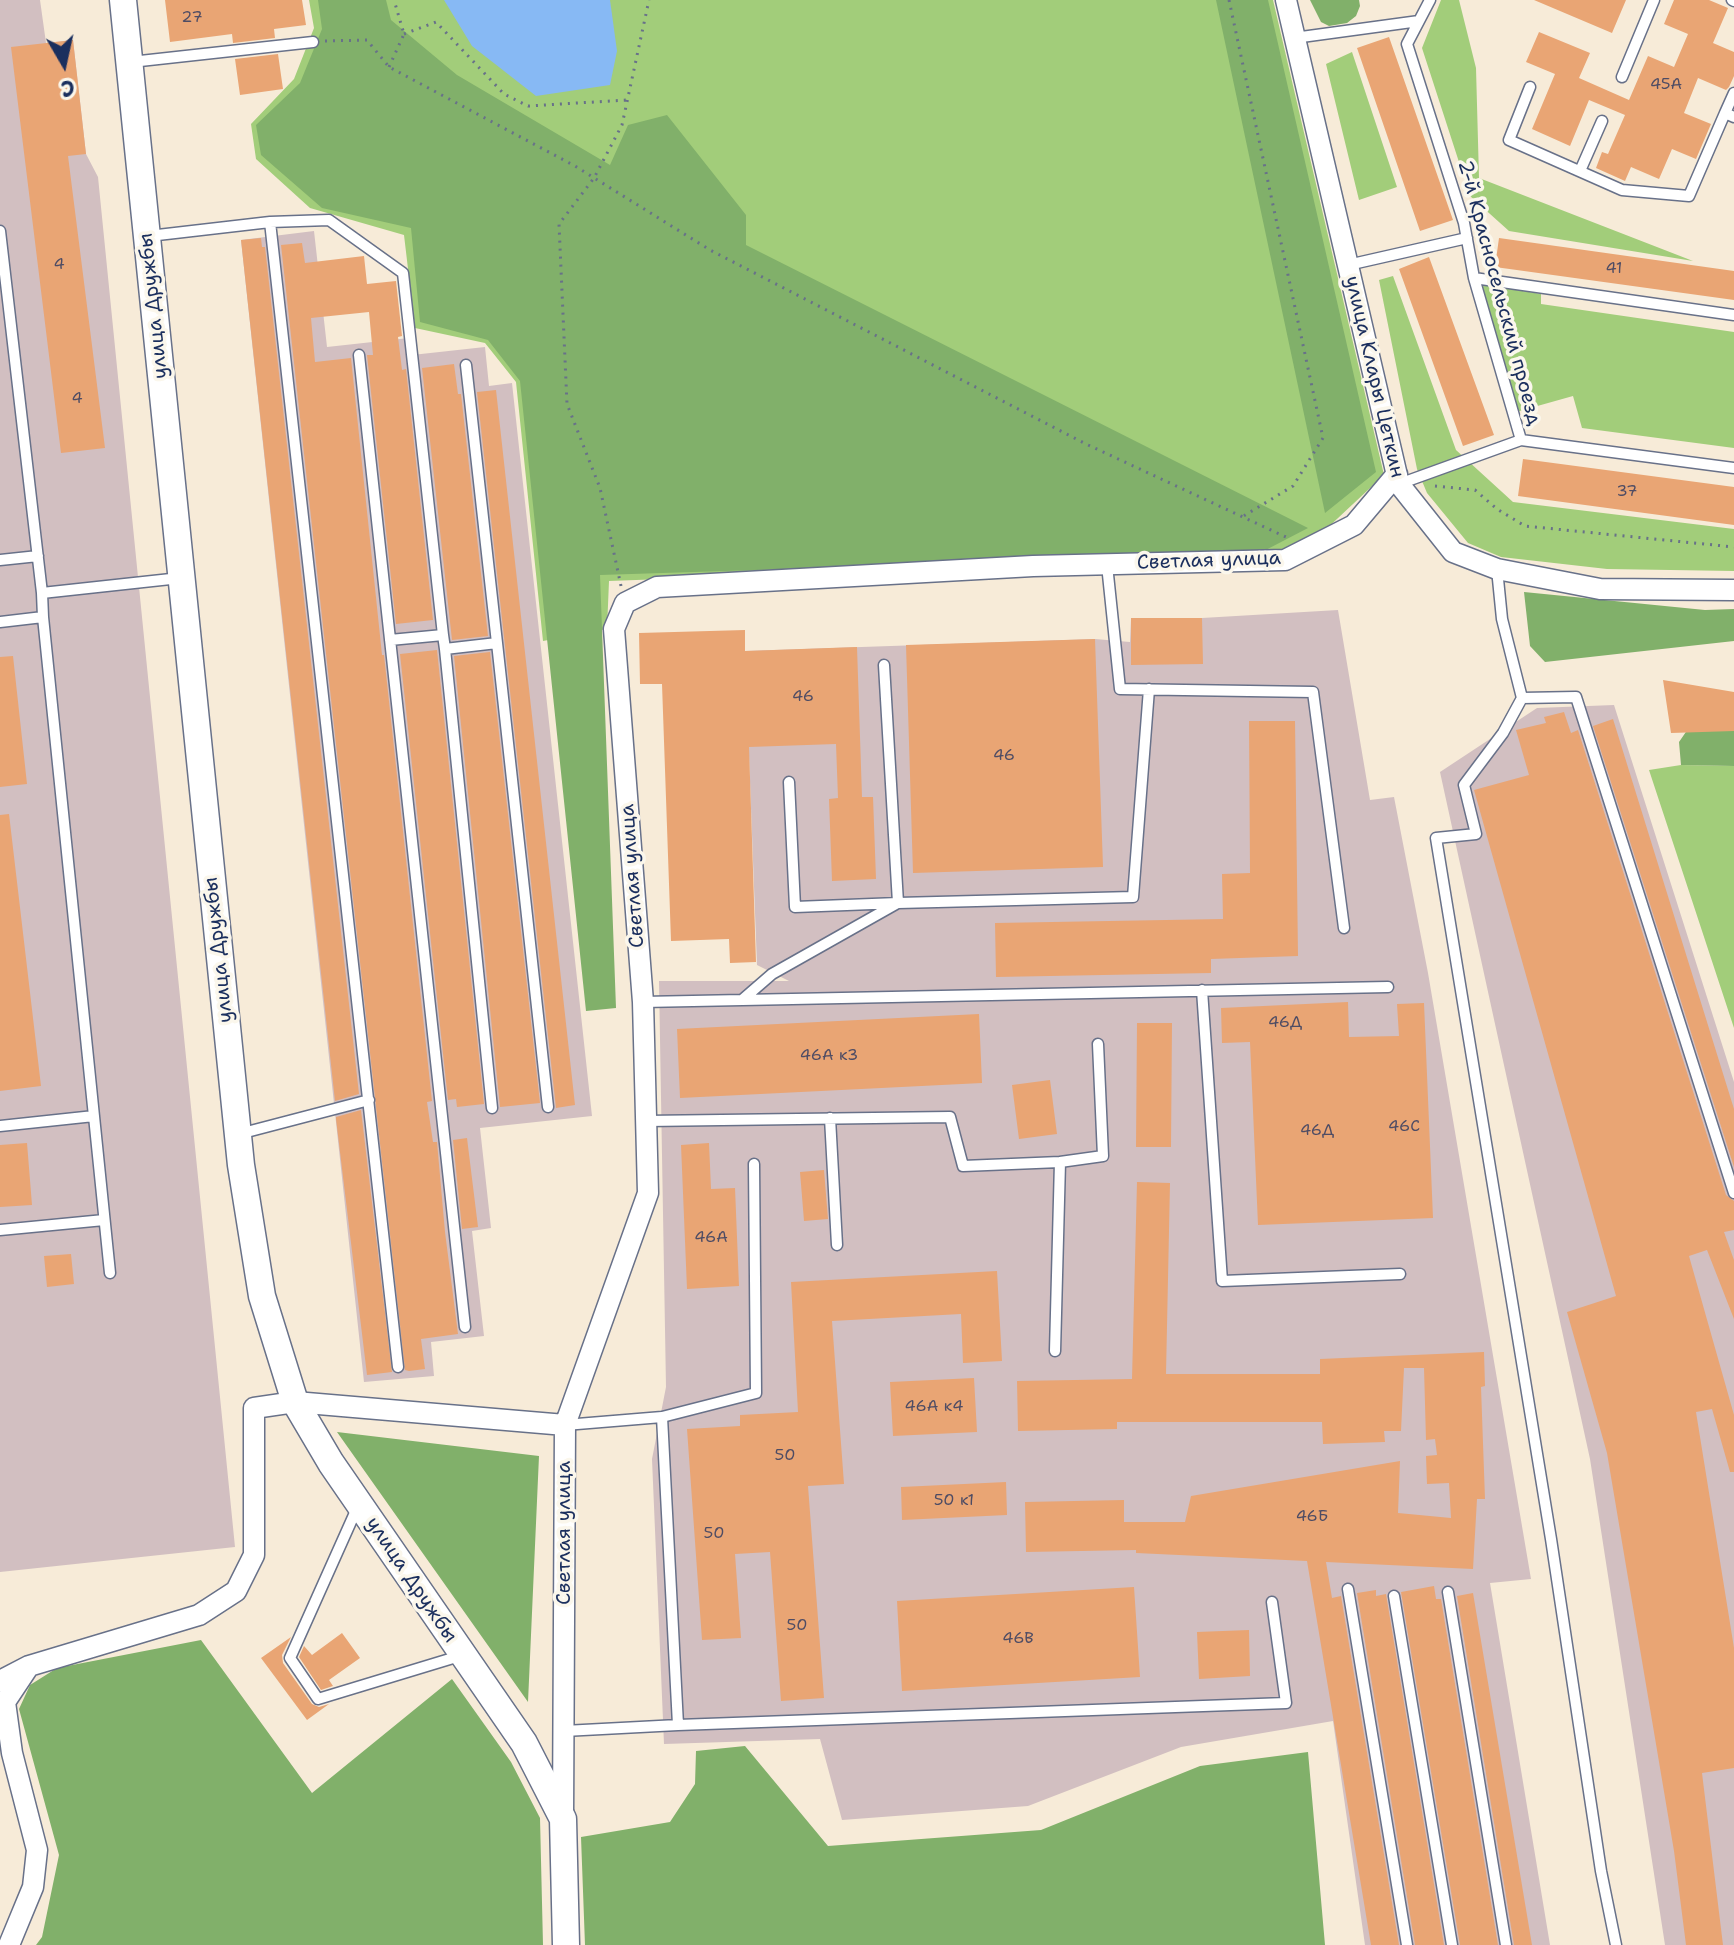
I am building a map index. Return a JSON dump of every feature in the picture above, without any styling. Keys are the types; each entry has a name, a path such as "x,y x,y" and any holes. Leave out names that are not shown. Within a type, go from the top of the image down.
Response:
{"street":[{"name":"улица Дружбы","path":"123,0 238,1134 262,1296 295,1402 331,1463 524,1743 563,1819"},
{"name":"улица Клары Цеткин","path":"1286,0 1348,265 1403,479 1453,552 1497,569 1600,589 1734,590"},
{"name":"Светлая улица","path":"566,1945 563,1819 565,1425 648,1193 643,1002 614,629 625,603 657,587 1033,566 1285,560 1354,525 1403,479"},
{"path":"0,1681 29,1666 199,1615 236,1591 254,1555 254,1408 295,1402 565,1425"},
{"path":"9,1945 33,1887 37,1850 12,1753 5,1702 29,1666"}],"lane":[{"name":"2-й Красносельский проезд","path":"1430,0 1407,44 1464,223 1474,278 1521,440 1734,468"},
{"path":"1622,77 1654,0"},
{"path":"1294,38 1419,21"},
{"path":"129,62 313,42"},
{"path":"1530,87 1509,140 1622,190 1689,196 1730,115 1734,93"},
{"path":"1580,171 1602,121"},
{"path":"147,236 270,222 329,220 403,273 492,1108"},
{"path":"270,222 398,1367"},
{"path":"0,231 42,593 110,1273"},
{"path":"1348,265 1467,238"},
{"path":"1474,278 1734,315"},
{"path":"359,355 465,1327"},
{"path":"466,365 548,1107"},
{"path":"1403,479 1521,440"},
{"path":"0,560 38,556"},
{"path":"1107,565 1120,689 1313,692 1344,928"},
{"path":"1497,569 1502,619 1522,698 1503,733 1464,785 1476,834 1436,838 1551,1539 1601,1871 1616,1945"},
{"path":"42,593 182,578"},
{"path":"0,622 43,617"},
{"path":"390,640 443,635"},
{"path":"445,649 497,643"},
{"path":"884,665 898,903"},
{"path":"789,782 795,907 1133,897 1149,689"},
{"path":"1522,698 1576,697 1734,1193"},
{"path":"742,1000 772,974 898,903"},
{"path":"643,1002 1388,987"},
{"path":"1202,990 1222,1281 1400,1274"},
{"path":"646,1121 950,1117 963,1166 1060,1162 1103,1156 1098,1044"},
{"path":"238,1134 369,1100"},
{"path":"0,1126 94,1116"},
{"path":"830,1118 837,1245"},
{"path":"1055,1351 1060,1162"},
{"path":"565,1425 662,1417 756,1393 754,1164"},
{"path":"0,1230 104,1220"},
{"path":"662,1417 678,1725"},
{"path":"359,1504 290,1658 318,1699 463,1655"},
{"path":"1348,1589 1407,1945"},
{"path":"1448,1592 1506,1945"},
{"path":"1394,1596 1452,1945"},
{"path":"564,1731 1286,1703 1272,1602"}],"path":[{"path":"389,67 404,34 394,0"},
{"path":"625,603 600,488 567,404 559,224 594,178 622,125 649,0"},
{"path":"1229,0 1323,438 1293,486 1242,517"},
{"path":"404,34 436,22 504,94 528,106 627,100"},
{"path":"313,42 367,40 389,67 594,178 710,250 1086,444 1309,548"},
{"path":"1403,479 1423,485 1475,490 1497,509 1525,526 1734,547"}],"shaded area":[{"path":"0,0 40,0 46,43 73,40 86,154 98,177 235,1547 0,1572"},
{"path":"314,231 327,347 409,338 412,355 485,347 489,386 512,383 592,1116 480,1128 491,1228 472,1231 484,1336 431,1342 434,1376 364,1382 241,240"},
{"path":"1338,610 1370,800 1394,797 1428,973 1531,1579 1490,1583 1550,1945 1365,1945 1333,1721 1181,1747 1028,1806 842,1820 820,1739 664,1744 652,1459 666,1387 659,981 789,981 757,965 745,651 1095,639 1130,642 1131,618 1202,618"},
{"path":"1614,705 1734,1082 1734,1945 1665,1945 1590,1459 1440,772 1537,708"}],"green space":[{"path":"309,0 1273,0 1384,475 1322,533 1288,550 1259,557 609,581 607,629 543,641 516,382 485,343 415,328 404,235 310,208 256,159 251,124 294,79 314,28"},
{"path":"318,0 386,0 391,20 457,75 610,165 628,125 667,115 746,215 746,245 1308,528 1258,554 600,575 616,1008 586,1011 520,381 488,340 420,322 411,228 322,208 261,155 256,125 300,83 322,29"},
{"path":"1216,0 1268,0 1376,472 1325,513"},
{"path":"1310,0 1359,0 1360,6 1356,16 1347,23 1329,26 1321,22"},
{"path":"1441,0 1459,0 1476,68 1479,178 1693,261 1509,231 1470,196 1422,48"},
{"path":"1352,52 1397,187 1359,200 1326,64"},
{"path":"1393,276 1456,450 1513,502 1734,529 1734,571 1607,569 1501,557 1468,543 1427,493 1417,469 1379,280"},
{"path":"1480,284 1541,294 1541,304 1734,332 1734,448 1582,428 1573,396 1516,412"},
{"path":"1524,592 1705,610 1734,609 1734,641 1545,662 1530,646"},
{"path":"1734,712 1734,766 1681,765 1679,742 1699,713"},
{"path":"1681,765 1734,766 1734,1028 1649,770"},
{"path":"337,1432 539,1456 528,1702"},
{"path":"201,1640 312,1793 452,1679 511,1762 540,1818 543,1945 36,1945 42,1937 59,1855 19,1709 30,1685 57,1668"},
{"path":"745,1746 828,1846 1041,1830 1200,1766 1308,1752 1325,1945 585,1945 581,1837 670,1822 695,1784 696,1751"}],"water":[{"path":"444,0 610,0 617,51 610,85 536,96 472,46"}],"building":[{"path":"165,0 302,0 306,25 274,29 275,38 233,43 232,34 170,42"},
{"path":"1534,0 1626,0 1612,33"},
{"path":"1674,0 1709,0 1728,8 1713,43 1734,52 1734,76 1726,90 1698,78 1684,113 1711,124 1696,159 1672,149 1659,179 1631,167 1625,181 1596,168 1602,152 1608,154 1625,115 1589,100 1570,146 1532,129 1555,74 1526,62 1539,32 1590,53 1579,78 1629,100 1648,56 1674,67 1688,34 1664,24"},
{"path":"1389,37 1453,220 1420,231 1357,48"},
{"path":"73,40 86,154 68,156 105,448 61,453 11,47"},
{"path":"278,54 283,89 240,95 235,59"},
{"path":"261,238 262,247 265,247 359,1094 335,1101 241,240"},
{"path":"1499,238 1734,271 1734,300 1495,267"},
{"path":"302,243 305,263 364,256 367,284 396,281 402,336 398,337 402,370 406,369 433,620 396,624 367,355 373,355 369,312 311,318 315,362 351,358 432,1101 427,1102 433,1142 437,1142 458,1334 421,1339 425,1369 409,1371 405,1370 281,245"},
{"path":"1429,257 1494,435 1463,446 1399,269"},
{"path":"454,364 458,394 461,394 488,636 452,640 422,368"},
{"path":"496,390 575,1105 556,1108 477,392"},
{"path":"1523,459 1734,487 1734,525 1518,496"},
{"path":"1131,618 1202,618 1203,664 1131,665"},
{"path":"745,630 745,651 857,647 862,797 873,797 876,879 832,881 829,799 838,798 836,744 749,747 756,962 730,963 729,939 671,941 662,684 640,684 639,633"},
{"path":"1095,639 1103,867 913,873 906,645"},
{"path":"437,650 484,1104 457,1107 456,1099 448,1100 400,654"},
{"path":"490,652 540,1103 500,1107 454,656"},
{"path":"13,656 27,784 0,787 0,657"},
{"path":"1663,680 1734,692 1734,731 1671,733"},
{"path":"1564,712 1571,733 1578,730 1726,1195 1734,1201 1734,1230 1724,1232 1734,1260 1734,1319 1707,1250 1689,1256 1734,1415 1734,1472 1730,1472 1712,1409 1696,1412 1734,1648 1734,1768 1702,1773 1723,1945 1686,1945 1674,1851 1607,1453 1567,1312 1616,1296 1474,790 1529,775 1516,730 1546,723 1544,717"},
{"path":"1613,719 1734,1109 1734,1167 1593,726"},
{"path":"1249,721 1295,721 1298,956 1211,959 1211,973 996,977 995,923 1223,919 1222,874 1250,873"},
{"path":"9,814 41,1086 0,1091 0,815"},
{"path":"1348,1002 1349,1037 1399,1036 1397,1004 1424,1003 1433,1218 1258,1225 1250,1042 1222,1043 1221,1008"},
{"path":"979,1014 982,1083 680,1098 677,1029"},
{"path":"1137,1023 1172,1023 1171,1147 1136,1147"},
{"path":"1050,1080 1057,1134 1019,1139 1012,1085"},
{"path":"361,1110 392,1372 367,1375 336,1119"},
{"path":"467,1138 478,1227 462,1229 453,1140"},
{"path":"27,1143 32,1205 0,1207 0,1145"},
{"path":"709,1143 711,1189 735,1188 739,1286 687,1289 681,1145"},
{"path":"824,1170 828,1219 804,1221 800,1172"},
{"path":"1137,1182 1170,1183 1166,1374 1320,1374 1320,1359 1484,1352 1485,1386 1481,1387 1485,1499 1477,1499 1473,1569 1326,1562 1332,1598 1341,1596 1399,1945 1371,1945 1307,1561 1136,1553 1136,1550 1026,1552 1025,1502 1124,1500 1124,1522 1185,1522 1191,1496 1400,1461 1398,1513 1451,1518 1449,1483 1427,1484 1426,1456 1437,1455 1435,1439 1426,1440 1424,1368 1404,1368 1401,1431 1384,1431 1385,1442 1323,1444 1322,1422 1117,1422 1117,1429 1018,1431 1017,1381 1132,1379"},
{"path":"71,1254 74,1284 47,1287 44,1256"},
{"path":"997,1271 1002,1361 963,1363 961,1314 832,1321 844,1484 808,1486 824,1698 781,1701 770,1552 735,1554 741,1638 702,1640 687,1429 740,1426 740,1415 798,1412 791,1282"},
{"path":"974,1378 977,1432 893,1436 890,1382"},
{"path":"1006,1482 1007,1515 902,1520 901,1487"},
{"path":"1434,1586 1436,1599 1441,1599 1498,1945 1460,1945 1401,1592"},
{"path":"1134,1587 1140,1677 902,1691 897,1601"},
{"path":"1376,1590 1376,1596 1386,1594 1444,1945 1415,1945 1357,1593"},
{"path":"1473,1593 1532,1945 1514,1945 1457,1596"},
{"path":"1249,1630 1250,1676 1199,1679 1197,1632"},
{"path":"342,1633 360,1658 329,1680 333,1686 321,1690 299,1657 304,1646 312,1655"},
{"path":"291,1637 282,1655 283,1663 312,1704 319,1707 329,1704 307,1720 261,1658"}]}
